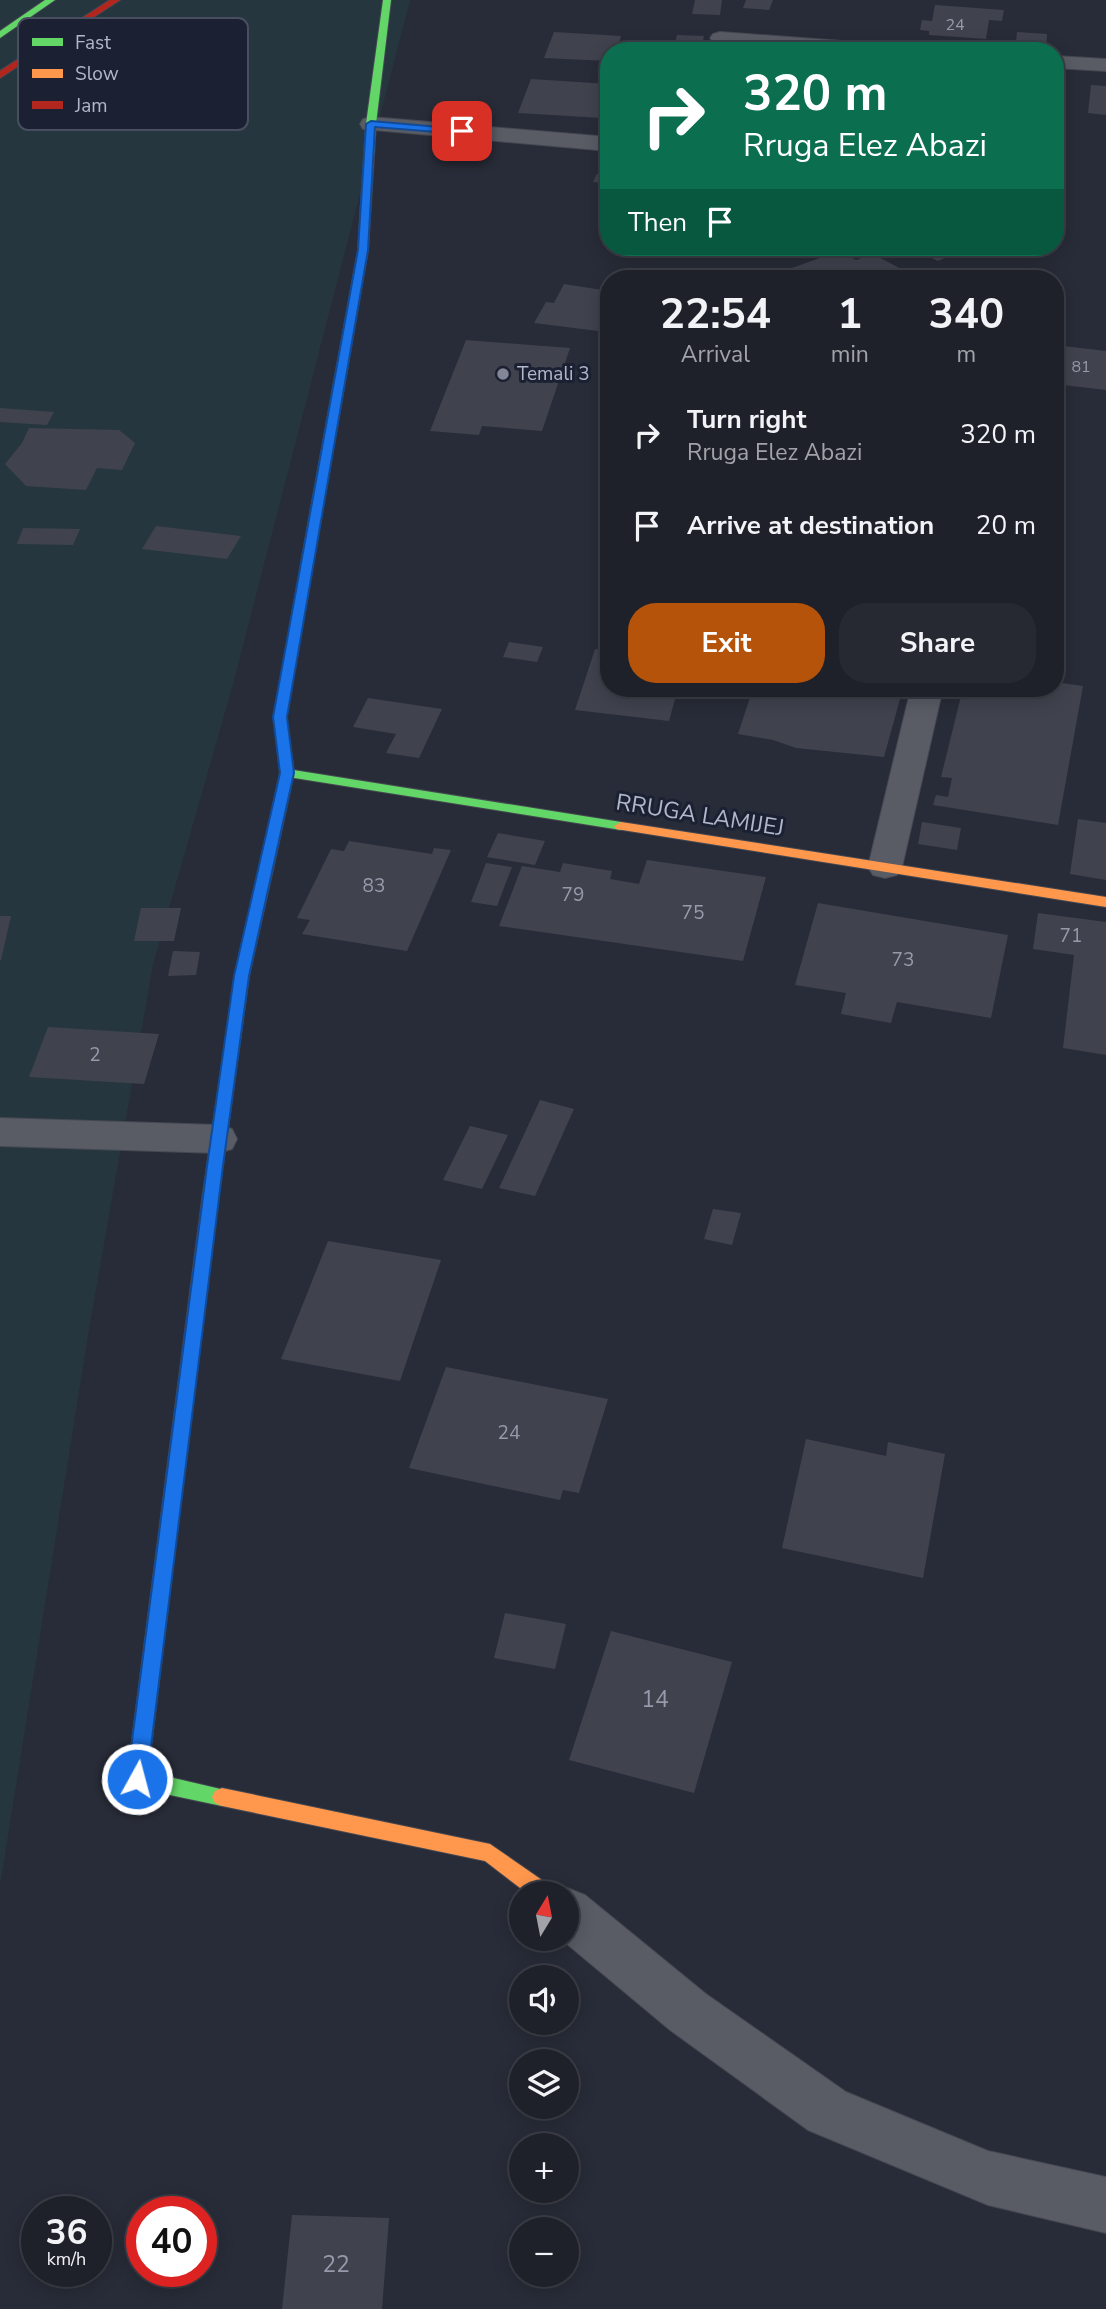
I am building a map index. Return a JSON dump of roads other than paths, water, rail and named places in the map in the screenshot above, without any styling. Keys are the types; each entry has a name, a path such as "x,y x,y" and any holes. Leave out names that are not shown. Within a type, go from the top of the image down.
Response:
{"main road":[{"path":"25,18 51,0"},
{"path":"88,18 116,0"},
{"path":"387,0 371,124 363,250 280,717 287,773 242,976 218,1139 137,1779 490,1853 528,1881"},
{"path":"0,35 18,23"},
{"path":"0,75 18,63"},
{"name":"RRUGA LAMIJEJ","path":"287,773 1106,902"}],"street":[{"path":"720,38 774,42"},
{"path":"1064,63 1106,65"},
{"path":"371,124 600,143"},
{"path":"885,867 925,697"},
{"path":"0,1132 218,1139"},
{"path":"579,1922 688,2012 827,2111 988,2178 1106,2206"}],"place":[{"name":"Temali 3","path":"503,374"}]}
